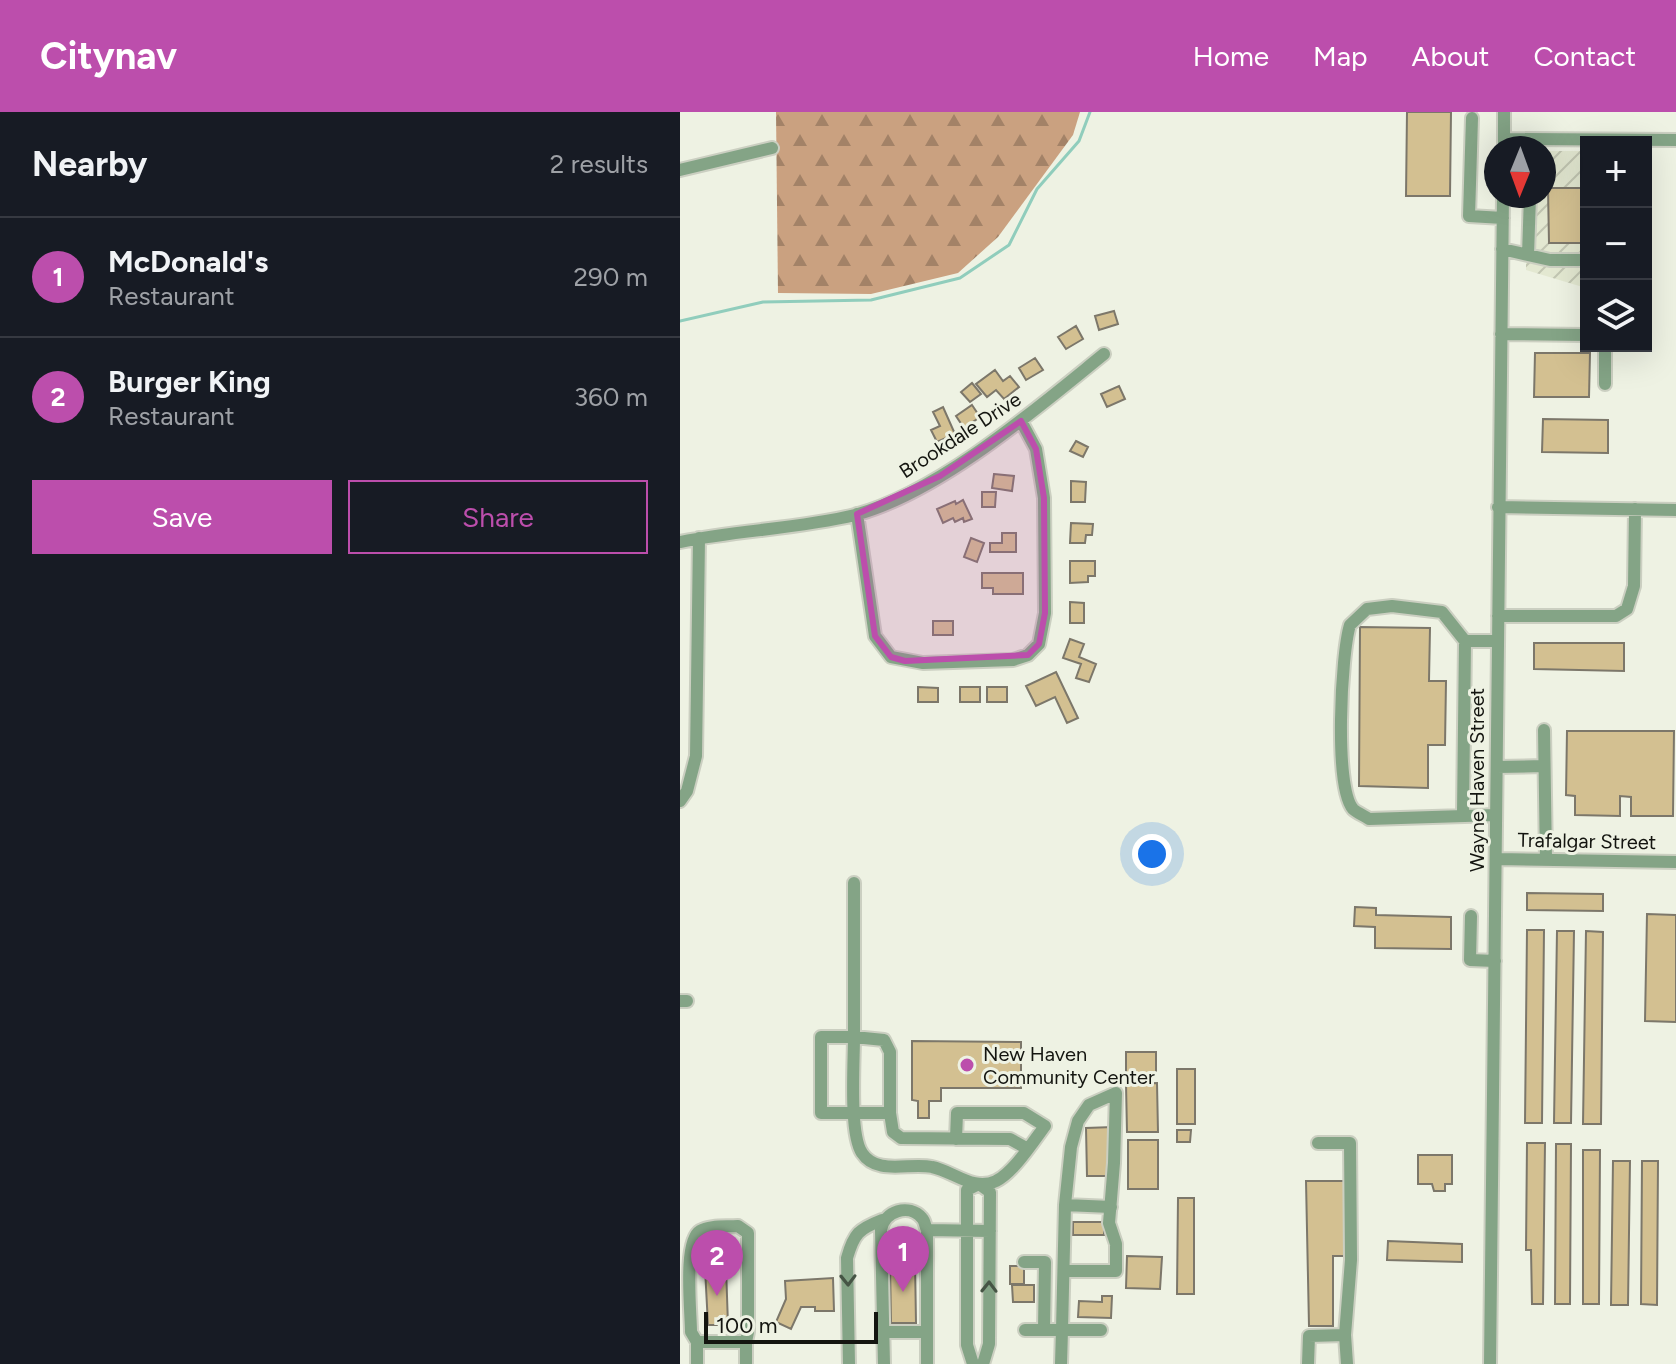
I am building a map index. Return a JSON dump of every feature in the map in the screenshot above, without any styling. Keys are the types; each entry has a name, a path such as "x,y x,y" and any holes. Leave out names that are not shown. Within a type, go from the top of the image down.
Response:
{"street":[{"path":"1504,112 1504,136"},
{"path":"1472,118 1469,216 1503,218"},
{"path":"1556,143 1676,140"},
{"path":"680,170 772,148"},
{"name":"Wayne Haven Street","path":"1490,1364 1503,208"},
{"path":"1528,255 1530,208"},
{"path":"1502,249 1550,260 1580,260"},
{"path":"1501,334 1580,335"},
{"path":"1605,352 1605,384"},
{"name":"Brookdale Drive","path":"680,542 857,514 903,495 940,476 1021,421 1104,354"},
{"path":"857,514 875,636 891,657 923,663 1013,660 1028,655 1039,644 1044,622 1044,498 1036,449 1021,421"},
{"path":"1498,507 1676,510"},
{"path":"1498,616 1616,616 1627,609 1634,586 1635,509"},
{"path":"680,801 687,791 696,756 699,538"},
{"path":"1463,814 1465,641 1442,612 1392,606 1367,609 1350,625 1343,683 1341,763 1345,790 1353,809 1369,819 1496,815"},
{"path":"1465,641 1497,641"},
{"path":"1544,730 1546,860"},
{"path":"1497,767 1544,766"},
{"name":"Trafalgar Street","path":"1497,859 1676,862"},
{"path":"854,883 854,1113 861,1153 870,1162 885,1167 931,1167 979,1184 993,1183 1028,1149 1045,1126 1024,1113 957,1113 956,1139"},
{"path":"1471,916 1470,960 1495,961"},
{"path":"890,1113 821,1113 821,1037 879,1039 887,1044 890,1052 890,1113 893,1132 901,1138 1010,1139 1028,1149"},
{"path":"1061,1364 1065,1205 1071,1147 1078,1121 1089,1105 1116,1093 1109,1223 1116,1244 1116,1271 1065,1271"},
{"path":"1318,1143 1350,1143 1351,1260 1345,1335 1347,1364"},
{"path":"973,1364 967,1345 967,1190 979,1184"},
{"path":"979,1184 990,1192 989,1344 983,1364"},
{"path":"1065,1205 1111,1207"},
{"path":"849,1364 847,1258 852,1241 862,1228 882,1220 888,1214 912,1211 922,1218 927,1230 927,1364"},
{"path":"882,1220 884,1364"},
{"path":"697,1364 689,1335 690,1244 701,1230 738,1226 748,1233 746,1364"},
{"path":"927,1230 990,1231"},
{"path":"1024,1262 1045,1262 1044,1330"},
{"path":"1025,1330 1101,1330"},
{"path":"883,1332 927,1332"},
{"path":"689,1335 746,1342"},
{"path":"1308,1364 1309,1336 1345,1335"}],"highlighted area":[{"path":"1021,421 1036,449 1044,498 1045,613 1039,644 1028,655 905,661 891,657 875,636 857,514 940,476"}],"shaded area":[{"path":"1556,151 1580,151 1580,286 1526,270 1526,208 1556,208"}],"green space":[{"path":"776,112 1080,112 1073,135 998,237 958,273 871,294 778,293"}],"building":[{"path":"1407,112 1451,112 1450,196 1406,196"},
{"path":"1556,188 1580,188 1580,243 1549,243 1548,208 1556,208"},
{"path":"1114,311 1118,324 1099,330 1095,316"},
{"path":"1076,326 1083,339 1066,349 1058,337"},
{"path":"1535,353 1590,353 1589,397 1534,397"},
{"path":"1035,358 1043,370 1026,380 1019,368"},
{"path":"995,370 1003,381 1010,376 1019,387 1004,399 996,390 987,397 976,384"},
{"path":"972,383 981,394 970,402 961,392"},
{"path":"1119,386 1125,399 1107,407 1101,394"},
{"path":"972,405 980,417 964,428 956,416"},
{"path":"943,407 955,434 937,442 931,430 940,426 933,412"},
{"path":"1543,419 1608,420 1608,453 1542,452"},
{"path":"1076,441 1088,447 1083,457 1070,451"},
{"path":"994,474 1014,476 1012,491 992,488"},
{"path":"1071,481 1086,482 1085,502 1071,502"},
{"path":"982,492 996,492 995,507 982,507"},
{"path":"963,500 972,519 964,522 963,518 955,522 953,518 943,523 937,509"},
{"path":"1071,523 1093,524 1092,535 1086,535 1085,543 1070,543"},
{"path":"1002,533 1016,533 1016,552 990,552 990,543 1002,543"},
{"path":"971,538 984,543 977,562 964,557"},
{"path":"1070,561 1095,561 1095,576 1088,576 1088,582 1070,583"},
{"path":"982,573 1023,573 1023,594 993,594 993,588 982,588"},
{"path":"1070,602 1084,603 1084,623 1070,623"},
{"path":"933,621 953,621 953,635 933,635"},
{"path":"1360,627 1430,628 1429,681 1446,681 1445,745 1428,745 1428,788 1359,786"},
{"path":"1070,639 1084,644 1079,657 1096,664 1089,682 1076,678 1081,664 1063,658"},
{"path":"1534,643 1624,643 1624,671 1534,669"},
{"path":"1056,672 1078,718 1067,723 1055,697 1036,706 1026,686"},
{"path":"918,687 938,688 938,702 918,702"},
{"path":"960,687 980,687 980,702 960,702"},
{"path":"987,687 1007,687 1007,702 987,702"},
{"path":"1567,731 1674,731 1673,816 1631,816 1631,797 1620,796 1620,816 1575,815 1575,796 1566,795"},
{"path":"1527,893 1603,894 1603,911 1527,910"},
{"path":"1355,907 1376,908 1376,915 1451,917 1451,949 1375,948 1375,927 1354,926"},
{"path":"1647,914 1676,915 1676,1022 1645,1021"},
{"path":"1527,930 1544,930 1542,1123 1525,1123"},
{"path":"1557,931 1574,931 1571,1123 1554,1123"},
{"path":"1586,931 1603,932 1601,1124 1583,1124"},
{"name":"New Haven Community Center","path":"912,1041 1021,1042 1021,1088 941,1088 941,1101 929,1101 929,1118 918,1118 918,1101 912,1100"},
{"path":"1126,1052 1156,1052 1156,1074 1126,1074"},
{"path":"1177,1069 1195,1069 1195,1124 1177,1124"},
{"path":"1157,1083 1158,1132 1127,1132 1126,1084"},
{"path":"1113,1127 1114,1176 1087,1176 1086,1128"},
{"path":"1177,1130 1191,1130 1190,1142 1177,1142"},
{"path":"1128,1140 1158,1140 1158,1189 1128,1189"},
{"path":"1527,1143 1545,1143 1543,1304 1532,1304 1531,1250 1526,1250"},
{"path":"1556,1144 1571,1144 1570,1304 1555,1304"},
{"path":"1583,1150 1600,1150 1599,1304 1583,1304"},
{"path":"1418,1155 1452,1155 1452,1184 1445,1184 1445,1191 1434,1191 1432,1184 1418,1184"},
{"path":"1613,1161 1630,1161 1628,1305 1611,1305"},
{"path":"1642,1161 1658,1161 1657,1305 1641,1304"},
{"path":"1306,1181 1344,1181 1344,1256 1333,1256 1333,1326 1309,1326"},
{"path":"1178,1198 1194,1198 1194,1294 1177,1294"},
{"path":"1073,1222 1104,1222 1104,1235 1073,1235"},
{"path":"1388,1241 1462,1244 1462,1262 1387,1260"},
{"path":"1127,1256 1162,1257 1160,1289 1126,1288"},
{"path":"915,1261 916,1323 891,1323 890,1262"},
{"path":"1010,1266 1024,1266 1024,1284 1010,1284"},
{"path":"726,1267 728,1325 708,1325 705,1268"},
{"path":"833,1278 834,1311 801,1307 791,1329 776,1322 786,1299 785,1281"},
{"path":"1012,1285 1034,1285 1034,1302 1013,1302"},
{"path":"1102,1296 1112,1296 1111,1318 1078,1317 1079,1301 1102,1302"}],"waterway":[{"path":"680,321 763,302 871,300 960,278 1009,245 1037,189 1079,141 1090,112"}],"place":[{"name":"New Haven Community Center","path":"967,1065"},
{"name":"McDonald's","path":"903,1292"},
{"name":"Burger King","path":"717,1296"}]}
